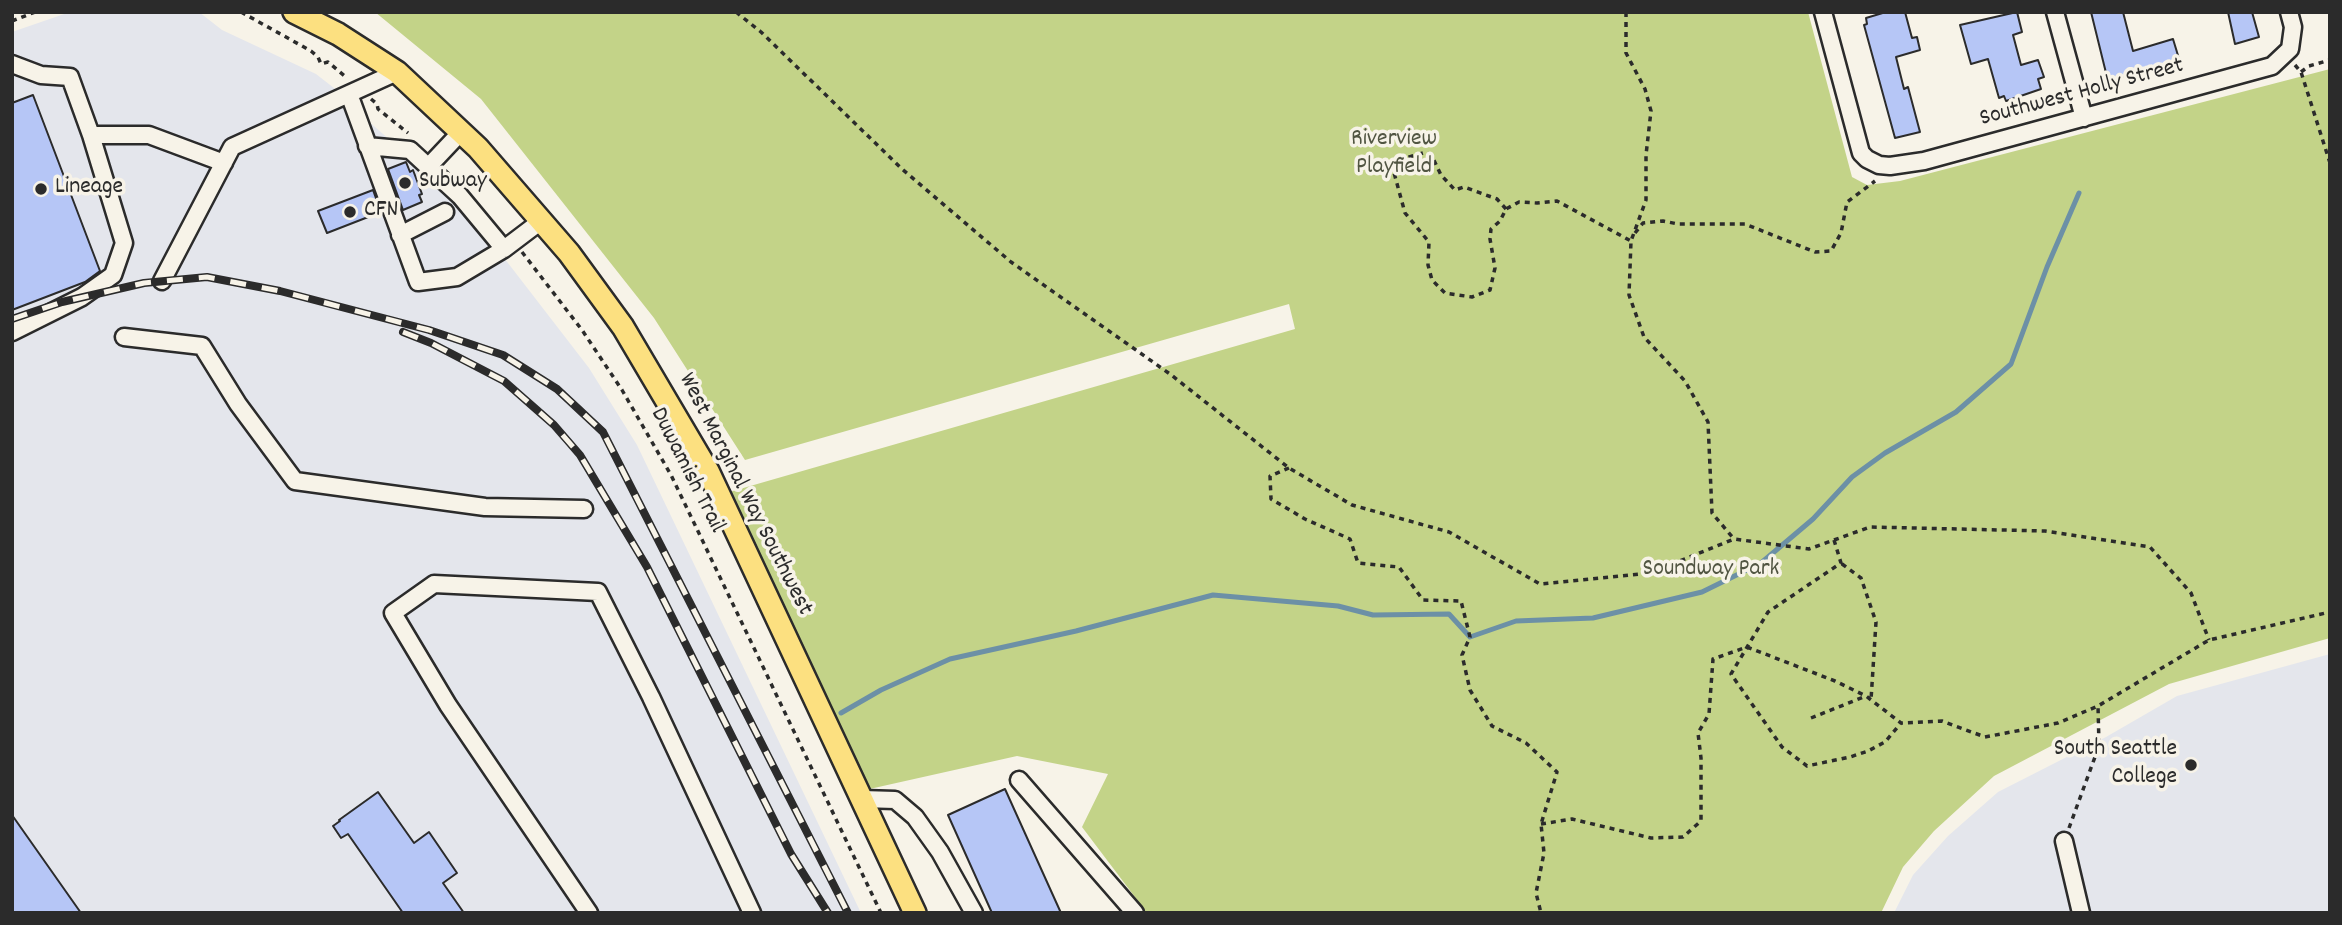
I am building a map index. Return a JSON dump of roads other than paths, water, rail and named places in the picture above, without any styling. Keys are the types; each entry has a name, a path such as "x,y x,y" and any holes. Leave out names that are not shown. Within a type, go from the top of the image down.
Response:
{"main road":[{"name":"West Marginal Way Southwest","path":"294,12 338,34 397,72 478,148 569,253 623,327 708,471 915,913"},
{"name":"West Marginal Way Southwest","path":"316,12 338,34"}],"street":[{"name":"Southwest Holly Street","path":"1823,12 1857,142 1867,159 1881,165 1924,161 2272,66 2292,56 2293,27 2289,12"},
{"path":"2055,12 2084,118"},
{"path":"12,64 41,75 70,78 91,135 124,243 113,275 82,297 12,332"},
{"path":"162,281 232,147 397,72"},
{"path":"349,94 418,282 457,277 509,246 541,221"},
{"path":"428,167 461,132"},
{"path":"91,135 149,135 224,163"},
{"path":"367,146 410,150 509,246"},
{"path":"400,235 445,212"},
{"path":"124,337 202,346 238,404 295,481 485,507 584,509"},
{"path":"589,913 449,705 393,613 434,584 598,592 651,697 752,913"},
{"path":"1020,780 1135,913"},
{"path":"862,799 895,800 915,817 940,852 974,913"},
{"path":"2064,841 2081,913"}],"waterway":[{"path":"841,713 881,690 950,659 1076,631 1213,595 1338,606 1373,615 1449,614 1470,637 1516,621 1593,618 1702,592 1761,563 1813,519 1852,477 1885,453 1956,412 2011,364 2047,267 2079,193"}],"railway":[{"path":"12,319 62,302 144,283 207,277 280,291 429,330 503,355 557,389 603,432 848,913"},
{"path":"403,332 431,343 504,381 554,425 580,455 647,567 791,854 828,913"}],"place":[{"name":"Subway","path":"405,183"},
{"name":"Lineage","path":"41,189"},
{"name":"CFN","path":"350,212"},
{"name":"South Seattle College","path":"2191,765"}],"park label":[{"name":"Riverview Playfield","path":"1394,155"},
{"name":"Soundway Park","path":"1711,571"}]}
